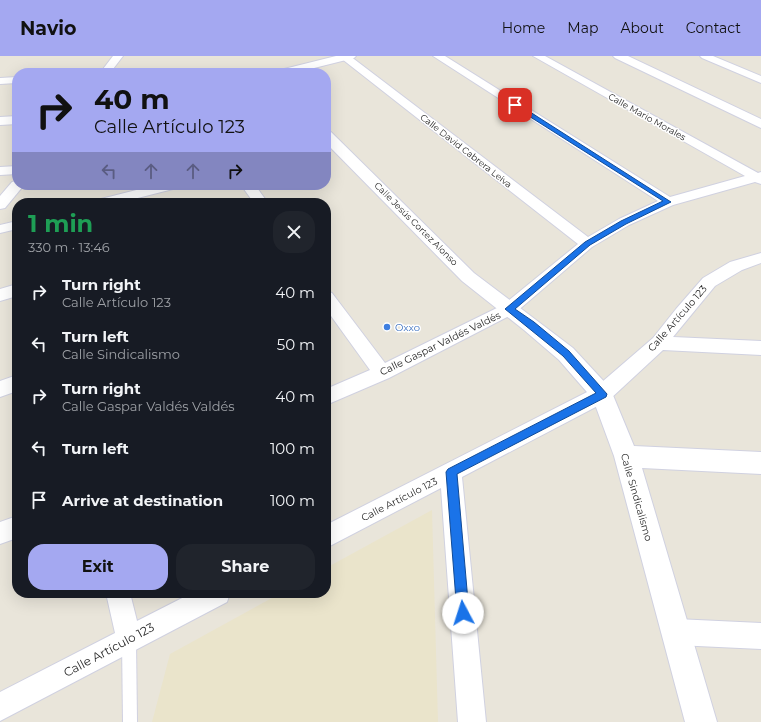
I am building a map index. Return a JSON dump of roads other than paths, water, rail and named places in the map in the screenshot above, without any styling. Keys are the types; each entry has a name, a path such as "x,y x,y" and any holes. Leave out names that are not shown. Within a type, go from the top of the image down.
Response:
{"street":[{"path":"109,68 118,56"},
{"path":"438,56 668,202"},
{"name":"Calle Mario Morales","path":"538,56 759,178"},
{"path":"620,56 761,124"},
{"path":"704,56 761,80"},
{"path":"301,68 347,57"},
{"name":"Calle David Cabrera Leiva","path":"347,57 587,244"},
{"path":"0,81 12,80"},
{"path":"0,121 12,120"},
{"name":"Calle Jesús Cortez Alonso","path":"331,140 468,277 510,309"},
{"path":"0,171 12,170"},
{"name":"Calle Gaspar Valdés Valdés","path":"331,395 382,373 510,309 587,244 624,222 668,202 759,178"},
{"path":"0,205 13,190"},
{"path":"121,198 153,190"},
{"path":"0,229 12,226"},
{"name":"Calle Artículo 123","path":"331,534 602,394 659,343 682,313 709,282 736,266 761,258"},
{"path":"0,295 12,291"},
{"path":"331,304 382,373"},
{"name":"Calle Sindicalismo","path":"510,309 531,324 566,354 602,394 626,456 701,722"},
{"path":"659,343 761,348"},
{"path":"0,389 12,385"},
{"path":"626,456 761,463"},
{"path":"451,472 472,722"},
{"path":"0,533 12,528"},
{"path":"119,598 129,639"},
{"name":"Calle Artículo 123","path":"0,707 208,598"},
{"path":"676,632 761,636"}],"lane":[{"path":"129,639 130,722"}],"place":[{"name":"Oxxo","path":"387,327"}]}
